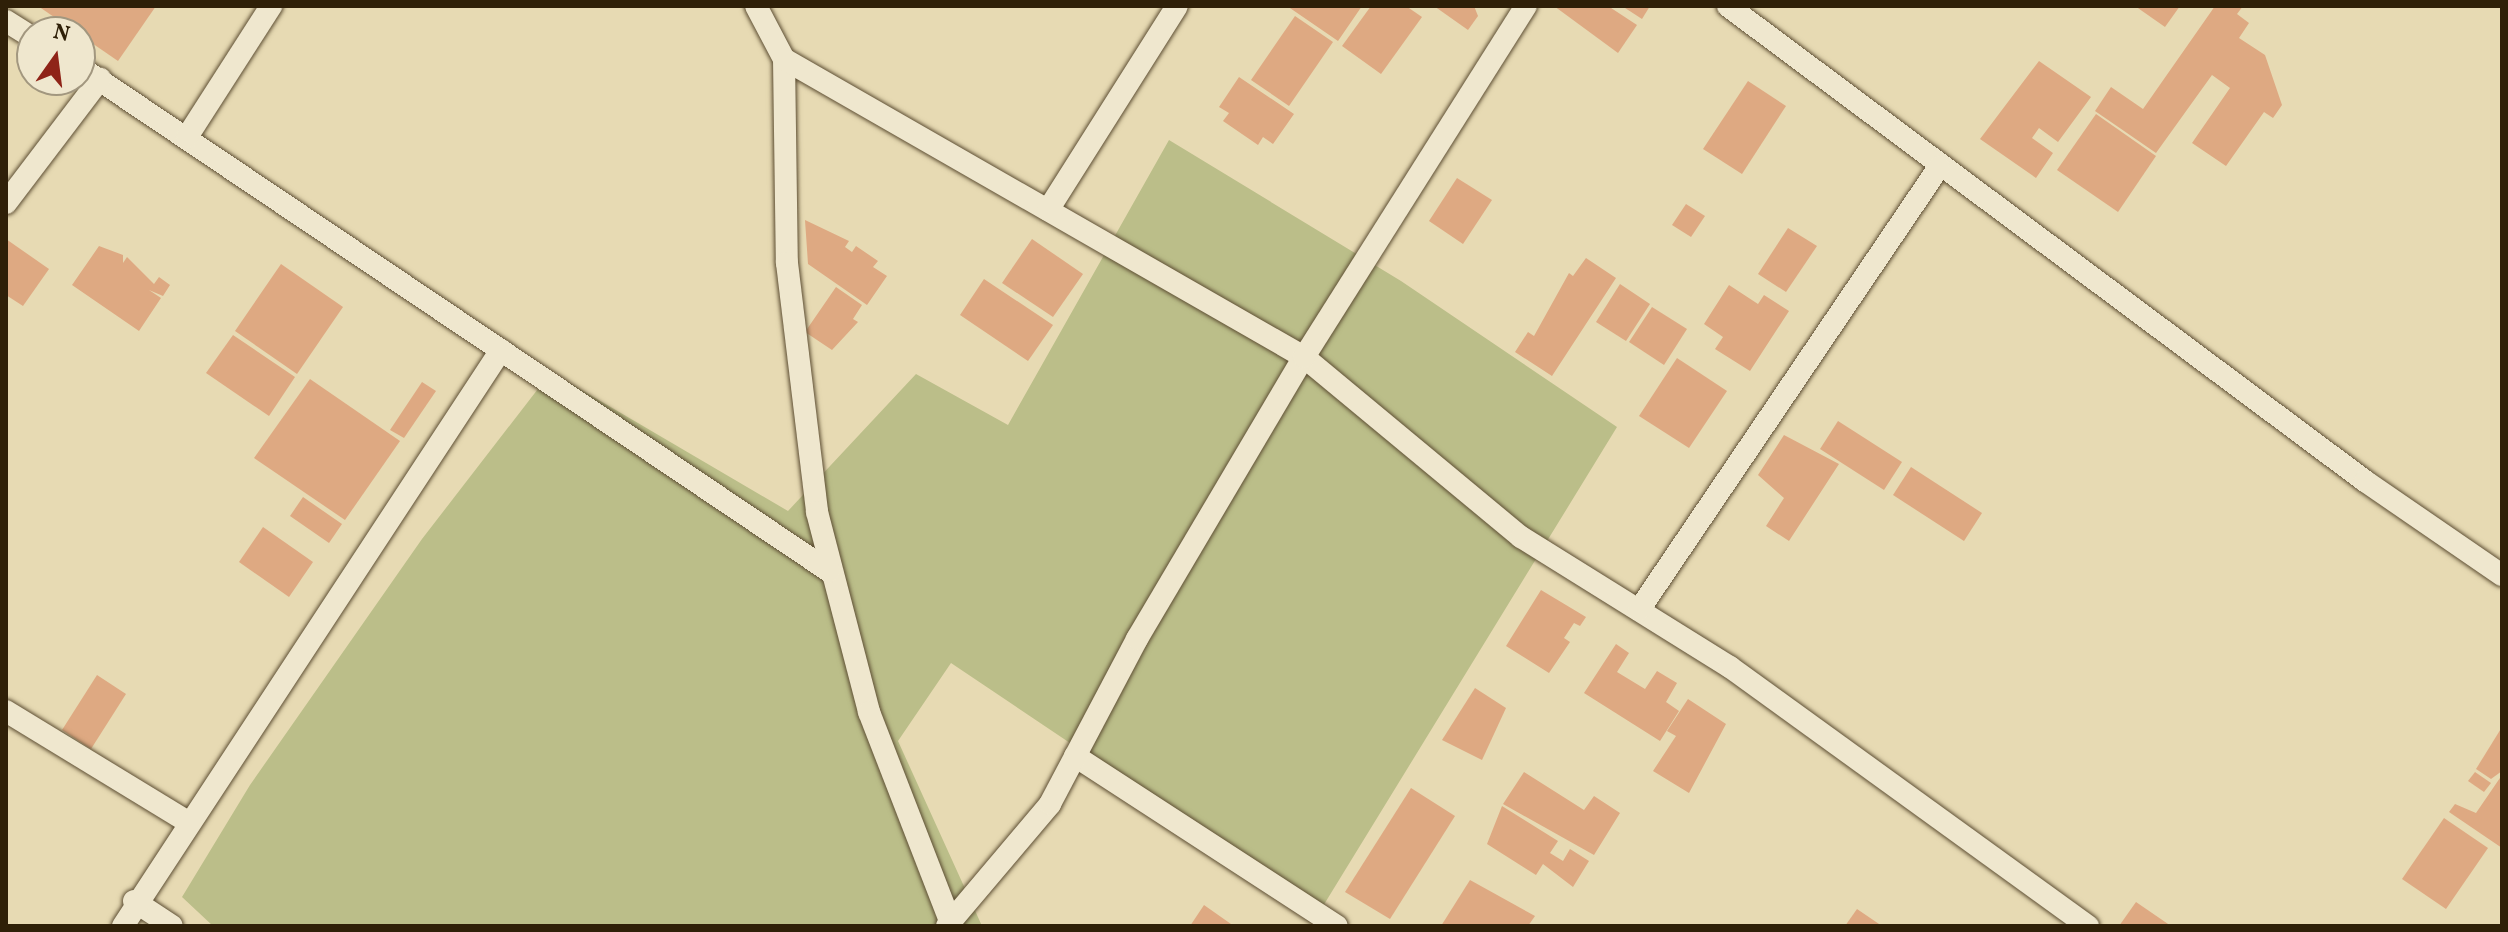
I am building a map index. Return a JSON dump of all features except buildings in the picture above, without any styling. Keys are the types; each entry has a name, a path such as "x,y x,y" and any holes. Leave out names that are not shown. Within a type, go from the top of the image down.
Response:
{"street":[{"path":"187,137 271,6"},
{"path":"756,6 784,59 787,263 803,429 829,571 869,712 950,925 1050,804 1304,357 1526,6"},
{"path":"1048,210 1177,6"},
{"path":"1728,6 1939,167 2502,575"},
{"path":"784,59 1304,357 1521,537 1730,667 2088,926"},
{"path":"96,77 829,571"},
{"path":"6,203 100,79"},
{"path":"1639,610 1939,167"},
{"path":"123,926 134,901 501,350"},
{"path":"6,711 188,822"},
{"path":"1075,756 1337,926"},
{"path":"134,901 172,926"}],"green space":[{"path":"1169,140 1401,281 1617,427 1320,911 951,663 898,741 982,926 213,926 182,897 250,785 422,539 551,372 788,511 916,374 1008,425"}]}
